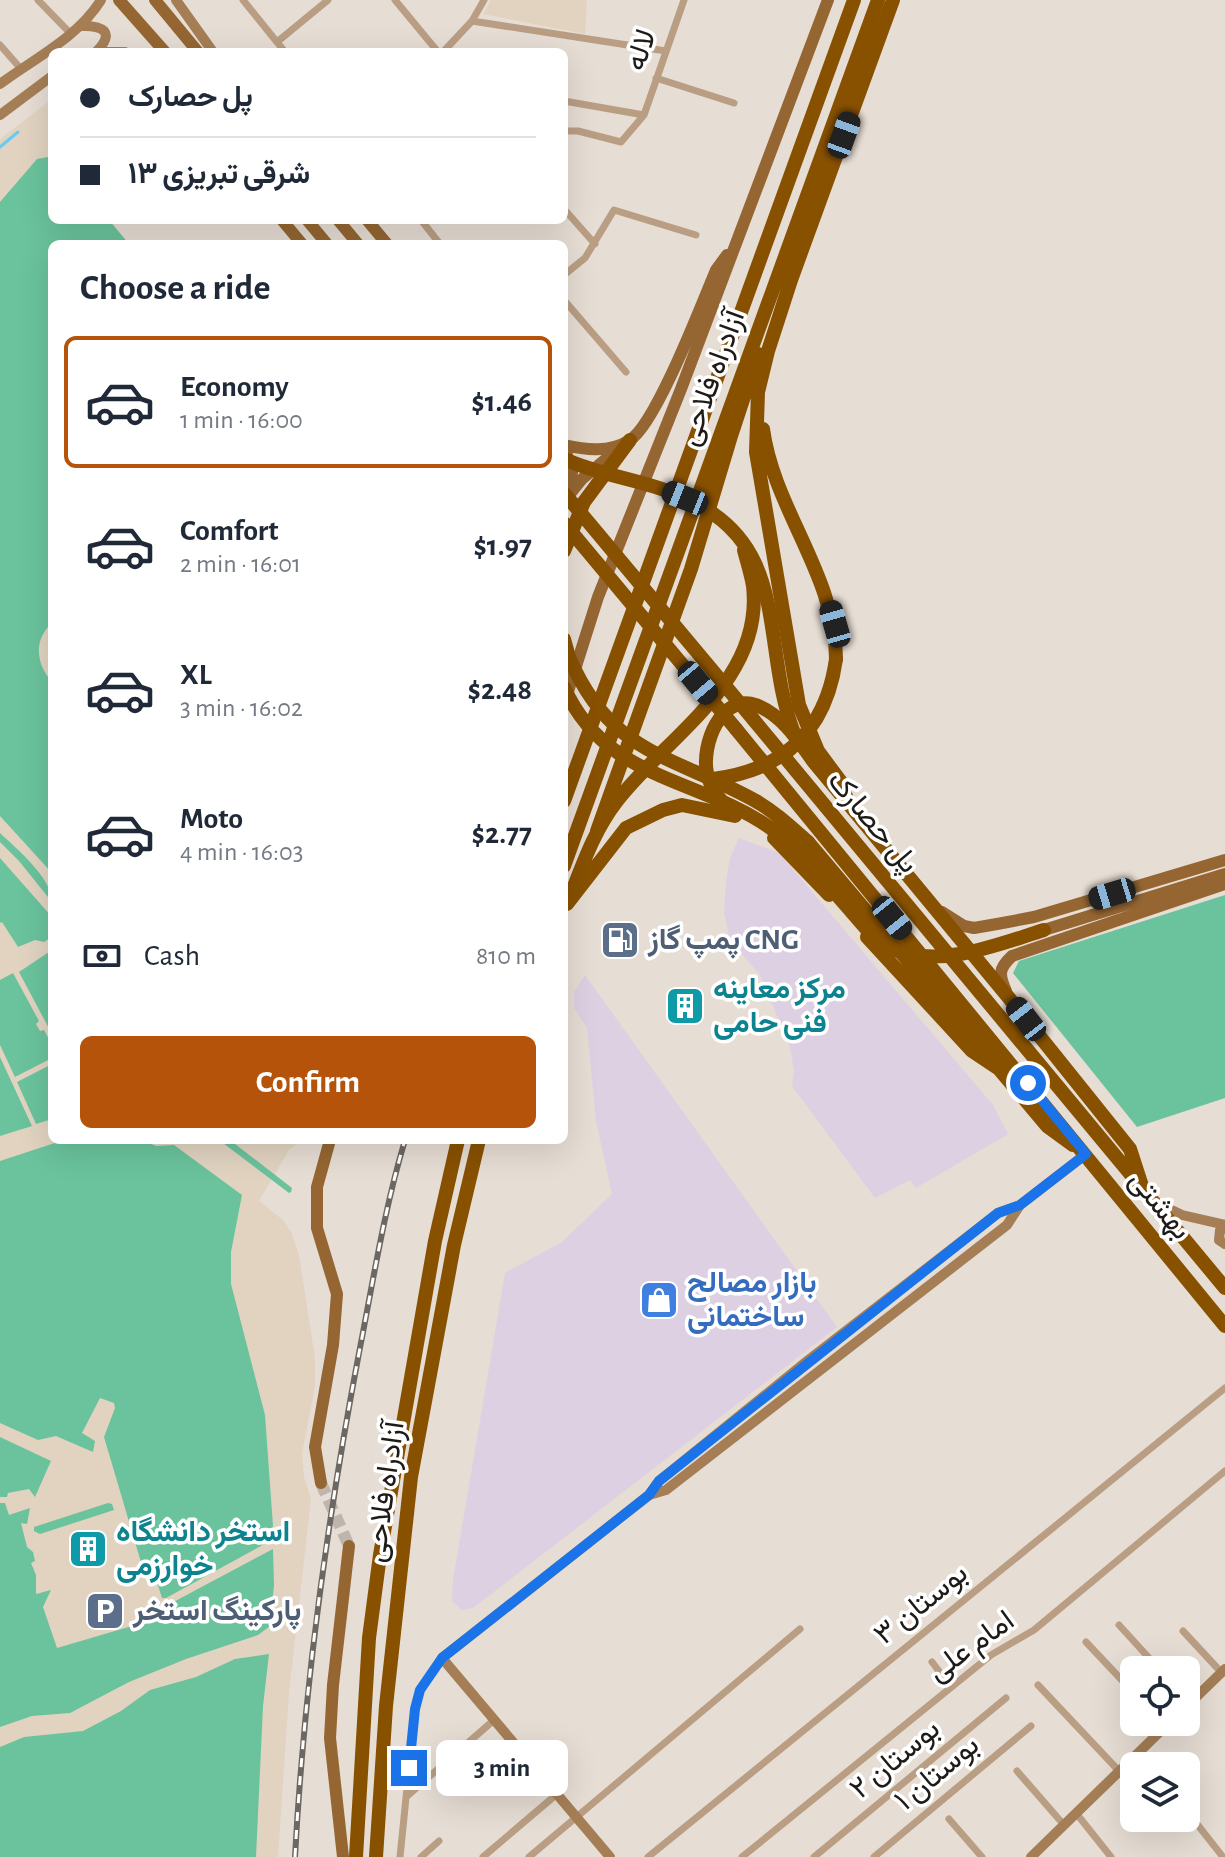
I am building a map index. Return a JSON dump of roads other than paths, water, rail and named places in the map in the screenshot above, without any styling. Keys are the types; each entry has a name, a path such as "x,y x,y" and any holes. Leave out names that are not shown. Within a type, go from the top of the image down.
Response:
{"highway":[{"name":"آزادراه فلاحی","path":"568,790 854,0"},
{"name":"آزادراه فلاحی","path":"568,855 878,0"},
{"path":"849,805 841,782 818,751 799,705 756,452 758,392 791,280 893,0"},
{"path":"568,901 597,831 691,569 731,436 778,297 791,238"},
{"path":"665,778 725,778 756,769 791,750 808,733 822,711 833,681 835,624 825,591 766,452 758,392"},
{"path":"568,541 584,502 630,440"},
{"path":"568,461 598,473 661,488 685,498 710,511 741,538 766,588 779,682 794,733"},
{"name":"پل حصارک","path":"568,498 1142,1186"},
{"name":"پل حصارک","path":"568,528 1086,1154"},
{"path":"597,831 617,801 731,677 748,640 752,614 753,587 741,538"},
{"path":"568,653 591,700 618,730 654,754 757,802 808,842 1047,1126 1086,1154"},
{"path":"568,695 578,714 599,739 624,758 750,815 780,835 874,937 893,949 929,955 965,952 1044,930"},
{"path":"733,814 717,796 707,775 705,759 708,743 721,717 746,703 770,712 794,733 813,761 1130,1149 1142,1186"},
{"path":"568,904 626,828 663,810 682,805 733,814 776,839 972,1051 999,1069"},
{"name":"آزادراه فلاحی","path":"356,1857 369,1638 380,1555 433,1256 457,1144"},
{"name":"آزادراه فلاحی","path":"376,1857 386,1706 411,1477 454,1245 479,1144"},
{"name":"بهشتی","path":"1086,1154 1225,1326"},
{"name":"بهشتی","path":"1142,1186 1225,1288"}],"main road":[{"path":"119,0 161,48"},
{"path":"155,0 195,48"},
{"path":"568,691 598,597 828,0"},
{"path":"285,224 299,240"},
{"path":"310,224 324,240"},
{"path":"341,224 355,240"},
{"path":"370,224 384,240"},
{"path":"568,496 582,479 642,428 668,380 716,270 736,243"},
{"path":"568,446 602,450 630,440"},
{"path":"568,460 572,473 568,483"},
{"path":"935,907 964,926 974,928 1034,917 1225,860"},
{"path":"1044,930 1225,874"},
{"path":"1012,956 1225,884"},
{"path":"1034,917 1027,924 1025,934 1031,943 1040,947"},
{"path":"997,924 1007,928 1014,936 1012,956 1000,968 999,975 1009,998"},
{"path":"321,1483 315,1447 333,1345 337,1294 317,1228 317,1187 329,1144"},
{"path":"343,1857 330,1738 349,1546"}],"street":[{"path":"38,0 71,34"},
{"path":"51,48 93,14 101,0"},
{"path":"176,0 210,48"},
{"path":"243,0 282,48"},
{"path":"277,42 328,0"},
{"path":"395,0 437,48"},
{"path":"444,48 472,21 484,0"},
{"name":"لاله","path":"644,115 684,0"},
{"path":"472,21 666,51"},
{"path":"80,26 96,25 103,29 105,43 100,48"},
{"path":"0,45 21,69"},
{"path":"0,84 48,50"},
{"path":"656,78 734,103"},
{"path":"0,115 48,79"},
{"path":"568,102 644,115"},
{"path":"568,131 621,142 644,115"},
{"path":"568,272 585,258 614,210 696,235"},
{"path":"568,214 595,244"},
{"path":"424,224 437,240"},
{"path":"568,305 626,372"},
{"path":"400,1857 415,1709 420,1690 442,1658 649,1495 659,1481 806,1362 998,1213 1020,1205 1086,1154"},
{"path":"1156,1203 1182,1215 1225,1226"},
{"path":"649,1495 666,1490 919,1295 1007,1225 1020,1205"},
{"path":"1225,1226 1218,1235 1225,1244"},
{"name":"بوستان ۳","path":"648,1857 1225,1388"},
{"name":"امام علی","path":"742,1857 991,1655 1034,1630 1225,1471"},
{"path":"1119,1625 1147,1656"},
{"path":"529,1857 800,1629"},
{"path":"1183,1631 1223,1670 1200,1691"},
{"path":"1086,1642 1120,1678"},
{"path":"442,1658 610,1857"},
{"path":"932,1662 951,1687"},
{"path":"1038,1685 1119,1771"},
{"name":"بوستان ۲","path":"814,1857 1006,1698"},
{"path":"406,1797 494,1720"},
{"name":"بوستان ۱","path":"874,1857 1031,1726"},
{"path":"1031,1857 1154,1736"},
{"path":"1017,1771 1064,1825"},
{"path":"483,1857 557,1794"},
{"path":"1076,1813 1111,1857"},
{"path":"949,1819 982,1857"},
{"path":"1200,1828 1223,1857"},
{"path":"421,1857 439,1841"}],"waterway":[{"path":"0,147 18,132"}],"tunnel":[{"path":"321,1483 349,1546"}],"railway":[{"path":"295,1857 304,1730 327,1541 374,1273 404,1144"}],"place":[{"name":"پمپ گاز CNG","path":"620,940"},
{"name":"مرکز معاینه فنی حامی","path":"685,1006"},
{"name":"بازار مصالح ساختمانی","path":"659,1300"},
{"name":"استخر دانشگاه خوارزمی","path":"88,1549"},
{"name":"پارکینگ استخر","path":"105,1611"}]}
